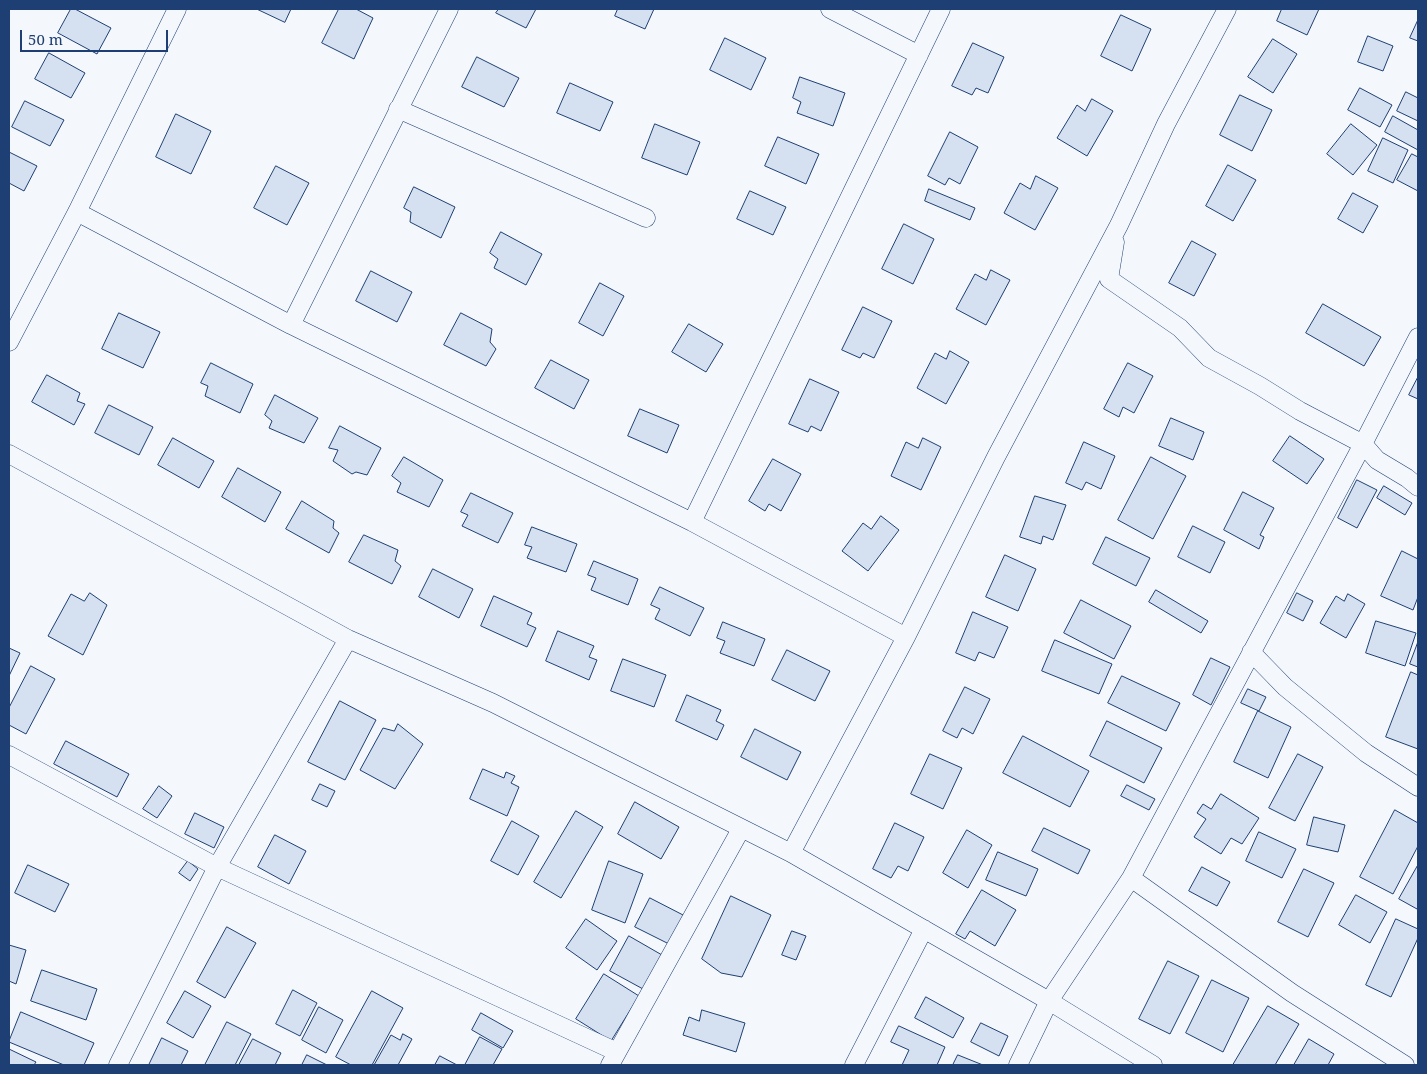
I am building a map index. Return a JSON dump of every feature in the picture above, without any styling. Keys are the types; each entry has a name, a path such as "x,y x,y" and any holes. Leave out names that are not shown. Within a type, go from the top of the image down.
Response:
{"street":[{"path":"9,342 78,212 177,9"},
{"path":"291,325 449,9"},
{"path":"830,9 919,55"},
{"path":"692,522 942,9"},
{"path":"791,853 906,637 996,458 1118,225 1166,124 1227,9"},
{"path":"398,109 646,218"},
{"path":"78,212 291,325 692,522 906,637"},
{"path":"1118,225 1109,279 1180,328 1209,358 1300,411 1363,444 1377,460 1418,487"},
{"path":"1018,1065 1050,1001 1132,878 1418,337"},
{"path":"9,454 348,638 493,703 791,853 1050,1001 1153,1065"},
{"path":"118,1065 217,867 348,638"},
{"path":"1251,652 1285,686 1366,754 1418,787"},
{"path":"9,756 217,867 614,1059 741,829"},
{"path":"1132,878 1292,993 1405,1065"},
{"path":"854,1065 924,929"}],"building":[{"path":"71,9 75,9 111,28 97,54 58,33"},
{"path":"257,9 291,9 285,22"},
{"path":"339,9 356,9 373,18 354,59 322,43"},
{"path":"499,9 536,9 526,28 496,13"},
{"path":"618,9 654,9 645,29 615,16"},
{"path":"1282,9 1319,9 1307,35 1277,21"},
{"path":"1121,15 1151,29 1132,71 1101,56"},
{"path":"1418,20 1418,41 1410,38"},
{"path":"1368,36 1393,46 1383,71 1358,62"},
{"path":"725,38 766,58 751,90 710,70"},
{"path":"1273,39 1297,54 1273,93 1248,77"},
{"path":"973,43 1004,57 988,93 976,88 972,95 952,86"},
{"path":"49,53 85,73 71,98 35,79"},
{"path":"477,57 519,78 504,107 462,87"},
{"path":"800,77 845,93 833,126 797,113 801,102 793,98"},
{"path":"570,83 613,102 600,131 557,113"},
{"path":"1360,88 1392,105 1380,127 1348,110"},
{"path":"1406,92 1418,98 1418,121 1397,111"},
{"path":"1240,95 1272,110 1252,151 1220,135"},
{"path":"1092,99 1113,111 1087,156 1057,138 1077,105 1085,111"},
{"path":"25,101 64,120 50,146 12,127"},
{"path":"176,114 211,131 191,174 156,157"},
{"path":"1393,116 1418,130 1418,150 1385,132"},
{"path":"655,124 700,142 687,175 642,158"},
{"path":"1351,124 1377,145 1353,175 1327,154"},
{"path":"950,132 978,147 960,184 949,178 945,185 928,176"},
{"path":"778,137 819,154 806,184 765,166"},
{"path":"1383,138 1408,150 1393,183 1368,171"},
{"path":"9,152 37,166 24,191 9,183"},
{"path":"1412,154 1418,157 1418,191 1397,180"},
{"path":"1228,165 1256,180 1233,221 1206,206"},
{"path":"276,166 309,183 287,225 254,208"},
{"path":"1036,176 1058,188 1035,230 1004,213 1020,183 1030,189"},
{"path":"414,187 455,207 441,238 410,222 411,212 404,208"},
{"path":"929,189 975,208 970,220 925,201"},
{"path":"750,191 786,207 773,235 737,219"},
{"path":"1353,193 1378,206 1363,233 1338,219"},
{"path":"904,224 934,239 913,284 882,269"},
{"path":"501,232 542,254 526,285 494,268 498,259 490,253"},
{"path":"1192,241 1216,254 1194,296 1169,283"},
{"path":"991,270 1010,280 986,325 956,309 975,274 986,280"},
{"path":"371,271 412,292 397,322 356,301"},
{"path":"600,283 624,296 603,336 579,323"},
{"path":"1323,304 1381,337 1364,366 1306,333"},
{"path":"863,307 892,321 874,358 863,353 860,358 842,350"},
{"path":"119,313 160,332 143,368 102,349"},
{"path":"461,313 492,329 490,342 496,349 486,366 444,345"},
{"path":"689,324 723,344 706,372 672,352"},
{"path":"950,351 969,362 946,404 917,388 935,353 946,359"},
{"path":"551,360 589,380 574,409 535,388"},
{"path":"211,363 253,384 240,413 205,396 208,386 201,383"},
{"path":"1128,363 1153,376 1134,413 1123,407 1119,417 1104,409"},
{"path":"47,375 80,393 77,401 85,404 74,425 32,402"},
{"path":"1418,377 1418,399 1409,395"},
{"path":"810,379 839,392 821,431 811,426 808,432 789,424"},
{"path":"275,395 318,418 304,443 269,428 272,421 265,415"},
{"path":"109,405 153,427 139,455 95,433"},
{"path":"640,409 679,425 667,453 628,436"},
{"path":"1171,418 1204,432 1193,460 1159,446"},
{"path":"340,426 381,448 367,475 356,472 352,474 333,461 338,450 329,448"},
{"path":"1290,436 1324,459 1307,484 1273,461"},
{"path":"173,438 214,461 199,488 158,465"},
{"path":"923,438 941,447 921,490 891,476 906,442 918,448"},
{"path":"1084,442 1115,456 1101,489 1086,482 1082,490 1066,483"},
{"path":"404,457 443,480 429,507 397,492 401,483 392,476"},
{"path":"1151,457 1186,476 1153,539 1118,520"},
{"path":"773,459 801,474 781,511 769,504 765,511 749,501"},
{"path":"238,468 281,492 265,522 222,497"},
{"path":"1357,480 1377,490 1357,528 1338,518"},
{"path":"1384,486 1412,503 1405,515 1377,498"},
{"path":"1243,492 1274,508 1260,535 1264,537 1259,549 1224,530"},
{"path":"471,493 513,513 498,543 462,526 468,515 461,512"},
{"path":"1035,496 1066,505 1053,540 1043,536 1041,544 1020,537"},
{"path":"302,501 334,521 333,528 339,533 329,553 286,529"},
{"path":"881,516 899,530 868,571 842,551 863,523 871,529"},
{"path":"1193,526 1225,542 1210,573 1178,557"},
{"path":"532,527 577,544 566,572 527,558 532,547 525,545"},
{"path":"364,535 398,550 395,561 401,566 392,584 349,562"},
{"path":"1106,537 1150,558 1136,586 1093,564"},
{"path":"1402,551 1418,559 1418,597 1413,610 1381,596"},
{"path":"1005,555 1036,569 1018,611 986,597"},
{"path":"594,561 638,579 628,605 591,590 596,578 588,575"},
{"path":"433,569 473,589 459,618 419,597"},
{"path":"660,587 704,608 690,636 655,619 660,609 651,605"},
{"path":"1156,590 1208,621 1201,633 1149,602"},
{"path":"90,593 107,605 83,655 48,636 71,594 84,601"},
{"path":"1297,593 1313,601 1303,621 1287,613"},
{"path":"1348,594 1365,604 1346,638 1320,623 1336,596 1344,601"},
{"path":"494,596 532,613 527,624 536,628 527,647 481,626"},
{"path":"1081,600 1131,626 1114,659 1064,633"},
{"path":"973,612 1008,627 994,658 979,652 975,661 956,653"},
{"path":"1376,621 1416,633 1405,666 1366,653"},
{"path":"723,622 765,639 754,666 720,653 725,641 717,638"},
{"path":"558,631 594,646 589,657 597,660 589,680 546,661"},
{"path":"1055,640 1112,664 1099,694 1042,671"},
{"path":"1418,642 1418,667 1410,664"},
{"path":"9,648 20,653 9,676"},
{"path":"787,650 830,671 815,701 772,680"},
{"path":"1211,658 1230,667 1211,705 1193,695"},
{"path":"623,659 666,675 654,707 611,691"},
{"path":"31,666 55,679 26,734 9,725 9,708"},
{"path":"1411,672 1418,675 1418,749 1386,737"},
{"path":"1122,676 1180,703 1166,731 1108,703"},
{"path":"965,687 990,699 973,734 962,728 957,738 943,731"},
{"path":"1248,689 1266,697 1259,711 1241,703"},
{"path":"687,695 721,710 716,721 724,725 717,740 676,721"},
{"path":"340,701 376,720 345,780 308,762"},
{"path":"1258,711 1291,727 1268,778 1234,762"},
{"path":"1107,721 1162,748 1144,783 1090,756"},
{"path":"398,724 423,744 395,789 360,770 383,728 394,731"},
{"path":"755,729 801,752 787,780 741,757"},
{"path":"1023,736 1089,771 1070,807 1003,773"},
{"path":"66,741 129,774 117,797 54,764"},
{"path":"930,754 962,768 943,809 911,794"},
{"path":"1298,754 1323,767 1295,821 1269,808"},
{"path":"483,769 504,778 506,772 515,776 511,783 519,787 507,816 470,799"},
{"path":"320,784 335,791 327,807 312,800"},
{"path":"1127,785 1155,799 1149,810 1121,796"},
{"path":"159,786 172,796 157,818 143,809"},
{"path":"1221,794 1259,818 1242,844 1231,838 1221,854 1194,837 1206,819 1197,813 1203,804 1211,809"},
{"path":"635,802 679,827 661,859 618,834"},
{"path":"1395,810 1418,823 1418,846 1393,894 1360,877"},
{"path":"576,811 603,827 561,898 534,882"},
{"path":"195,813 224,827 214,848 185,834"},
{"path":"1314,817 1345,825 1338,852 1307,845"},
{"path":"512,821 539,836 518,875 491,861"},
{"path":"895,823 924,837 908,871 898,866 891,878 873,869"},
{"path":"1044,828 1090,850 1078,874 1032,851"},
{"path":"967,830 992,845 968,888 943,873"},
{"path":"1259,832 1296,849 1282,878 1246,861"},
{"path":"275,835 306,851 289,884 258,867"},
{"path":"998,852 1038,869 1026,896 986,880"},
{"path":"188,861 198,869 190,881 179,873"},
{"path":"609,861 643,874 625,923 592,910"},
{"path":"28,865 69,884 55,912 15,893"},
{"path":"1418,865 1418,907 1417,909 1399,899"},
{"path":"1202,867 1230,882 1217,906 1189,891"},
{"path":"1304,869 1334,883 1308,937 1278,922"},
{"path":"982,890 1016,910 995,946 970,931 965,939 956,934"},
{"path":"1356,895 1387,912 1370,943 1339,925"},
{"path":"731,896 771,915 742,977 721,973 702,959"},
{"path":"650,898 685,916 671,945 635,927"},
{"path":"586,919 617,941 597,970 566,948"},
{"path":"1396,919 1418,929 1418,938 1391,997 1366,985"},
{"path":"227,927 256,943 225,998 197,982"},
{"path":"792,931 806,936 796,960 782,955"},
{"path":"629,936 662,955 643,989 610,971"},
{"path":"9,945 26,950 16,984 9,981"},
{"path":"1168,961 1199,976 1170,1034 1139,1019"},
{"path":"42,970 97,989 86,1020 31,1001"},
{"path":"604,974 639,996 611,1041 576,1019"},
{"path":"1212,980 1249,998 1223,1052 1186,1033"},
{"path":"293,990 317,1003 300,1036 276,1024"},
{"path":"185,991 211,1006 193,1038 167,1023"},
{"path":"372,991 403,1008 372,1065 351,1065 336,1057"},
{"path":"926,997 964,1018 953,1038 915,1018"},
{"path":"1268,1006 1299,1024 1275,1065 1233,1065"},
{"path":"319,1007 343,1020 326,1053 302,1040"},
{"path":"702,1010 745,1023 736,1052 683,1035 689,1017 699,1021"},
{"path":"21,1012 94,1043 84,1065 64,1065 9,1042"},
{"path":"481,1013 513,1031 503,1048 472,1030"},
{"path":"227,1022 251,1034 235,1065 205,1065"},
{"path":"981,1023 1008,1036 999,1056 971,1042"},
{"path":"899,1026 945,1047 937,1065 902,1065 909,1050 891,1042"},
{"path":"403,1034 412,1039 398,1065 374,1065 391,1035 400,1040"},
{"path":"480,1037 502,1049 493,1065 465,1065"},
{"path":"162,1038 188,1051 181,1065 149,1065"},
{"path":"253,1039 281,1053 275,1065 239,1065"},
{"path":"1309,1039 1334,1054 1328,1065 1294,1065"},
{"path":"9,1049 36,1062 34,1065 9,1065"},
{"path":"307,1055 327,1065 302,1065"},
{"path":"958,1055 983,1065 953,1065"},
{"path":"440,1056 457,1065 435,1065"}]}
